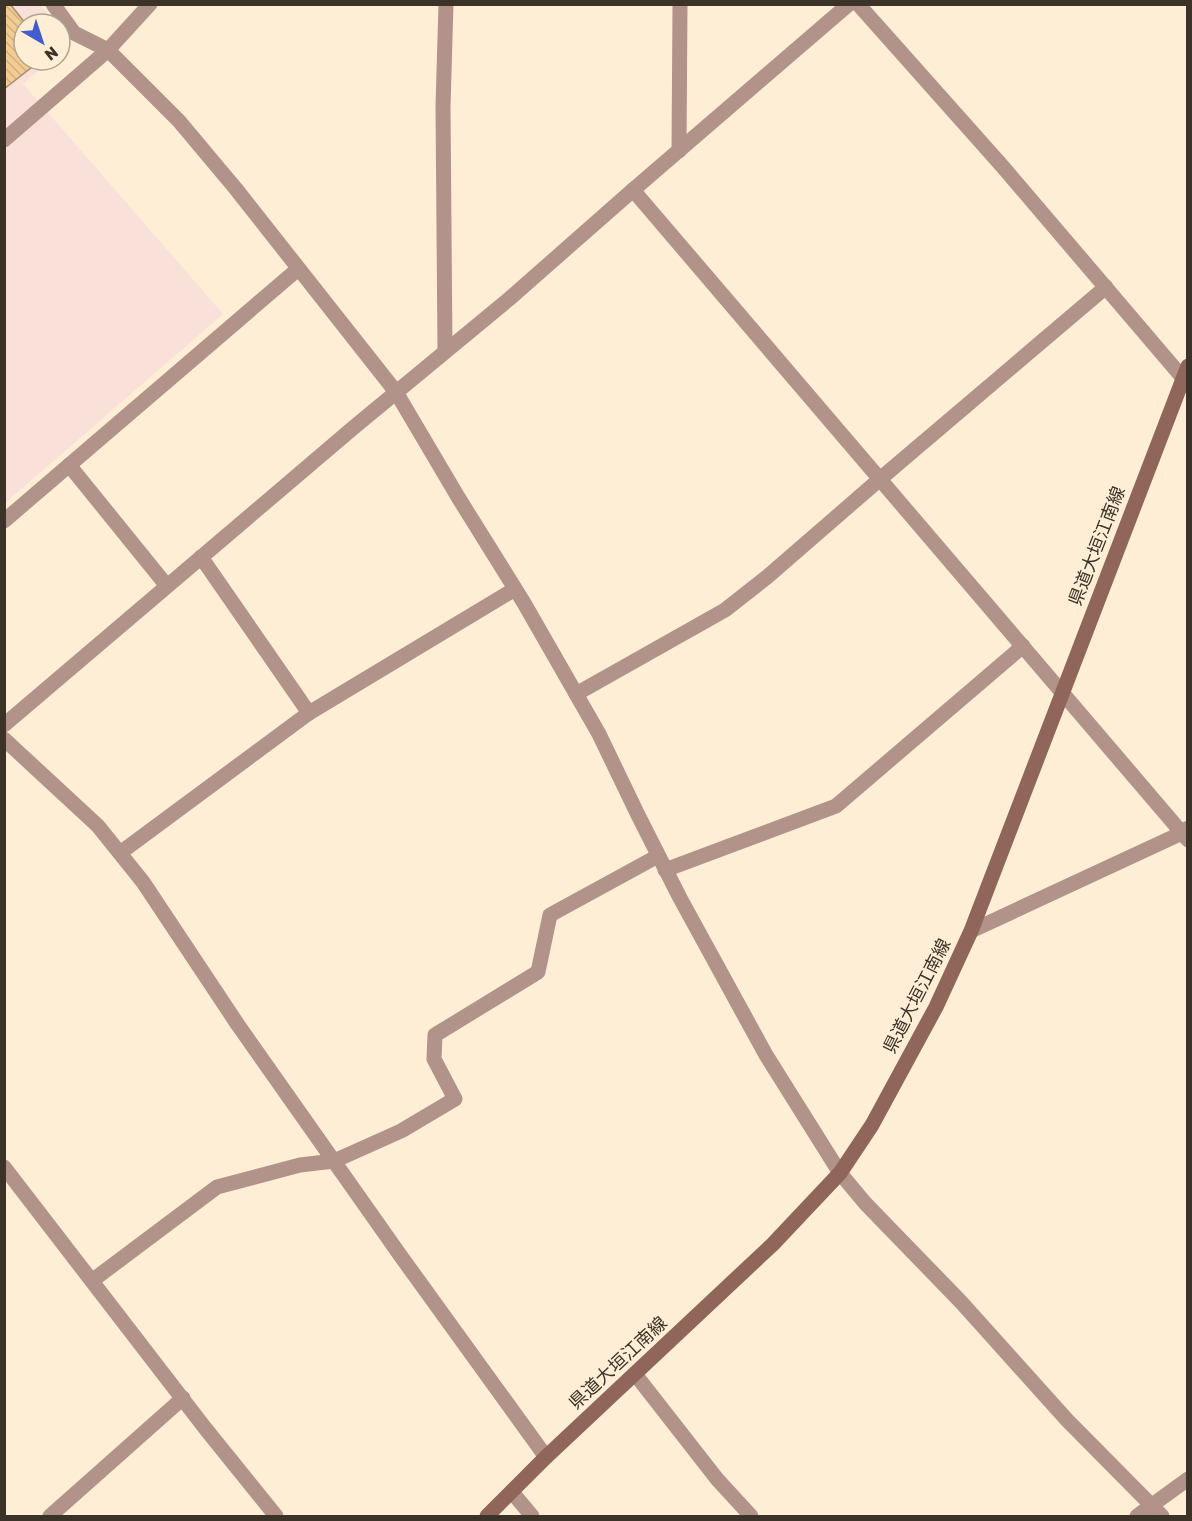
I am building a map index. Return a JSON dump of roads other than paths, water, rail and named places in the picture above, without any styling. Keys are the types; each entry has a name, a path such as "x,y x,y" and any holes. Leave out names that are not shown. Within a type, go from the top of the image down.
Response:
{"main road":[{"name":"県道大垣江南線","path":"487,1516 546,1457 773,1244 840,1173 872,1125 936,1007 971,931 1186,376"}],"street":[{"path":"52,4 74,33 108,50 179,121 236,189 396,392 599,734 662,863 766,1055 840,1173 865,1203 962,1302 1067,1420 1157,1511"},
{"path":"4,140 108,50 150,4"},
{"path":"445,351 443,106 446,4"},
{"path":"679,151 680,4"},
{"path":"4,725 509,299 633,189 849,4"},
{"path":"858,4 1186,376"},
{"path":"633,189 1186,834 971,931"},
{"path":"4,521 298,269"},
{"path":"576,694 725,610 767,578 1106,287"},
{"path":"69,465 167,586"},
{"path":"201,557 309,713"},
{"path":"120,853 309,713 515,589"},
{"path":"93,1280 217,1187 300,1165 334,1161 401,1131 455,1100 434,1059 435,1035 538,972 550,915 662,863 836,806 1023,646"},
{"path":"4,739 98,826 143,882 237,1024 546,1457"},
{"path":"4,1167 276,1516"},
{"path":"634,1374 717,1479 751,1516"},
{"path":"50,1516 183,1398"},
{"path":"1137,1516 1157,1511 1188,1479"},
{"path":"512,1492 532,1516"}]}
